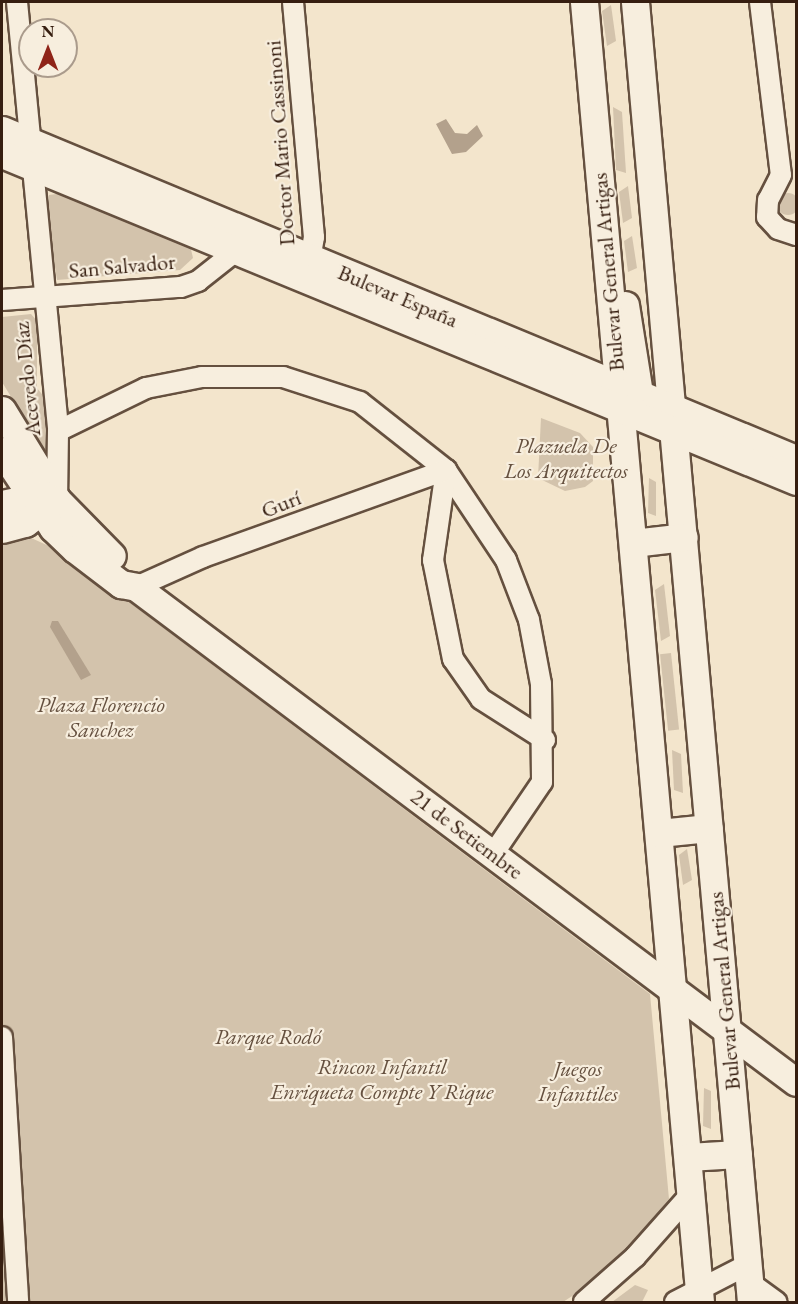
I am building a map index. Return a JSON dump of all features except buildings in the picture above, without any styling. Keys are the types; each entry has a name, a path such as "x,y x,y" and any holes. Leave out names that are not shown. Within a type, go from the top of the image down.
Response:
{"main road":[{"name":"Bulevar General Artigas","path":"584,2 699,1296"},
{"name":"Bulevar General Artigas","path":"635,2 749,1283"},
{"name":"Bulevar España","path":"2,130 29,153 236,251 308,269"},
{"name":"Bulevar España","path":"2,154 29,153 673,421 796,481"},
{"path":"608,268 630,315 636,376 645,398"},
{"name":"Bulevar España","path":"619,398 645,398 673,421 796,459"},
{"name":"21 de Setiembre","path":"2,410 43,502"},
{"name":"21 de Setiembre","path":"2,451 43,502 129,571 136,587 796,1082"},
{"path":"2,504 43,502"},
{"path":"2,529 43,502"},
{"path":"633,543 684,537"},
{"path":"659,833 709,828"},
{"path":"688,1157 738,1154"}],"street":[{"name":"Acevedo Díaz","path":"17,2 29,153 58,431 43,502"},
{"name":"Doctor Mario Cassinoni","path":"293,2 314,237 308,269"},
{"path":"760,2 789,178 768,200 767,217 778,229 796,235"},
{"name":"San Salvador","path":"2,300 181,287 198,281 236,251"},
{"path":"58,431 146,388 202,377 282,376 360,402 446,470 473,503 519,589 536,652 545,740 542,782 493,854"},
{"path":"446,470 433,560 453,659 481,699 545,740"},
{"name":"Gurí","path":"136,587 203,557 446,470"},
{"path":"2,1037 18,1302"},
{"path":"584,1302 635,1257 691,1194"},
{"path":"675,1302 749,1283 777,1302"}],"green space":[{"path":"611,5 616,41 607,46 602,11"},
{"path":"613,107 622,112 626,173 616,170"},
{"path":"628,186 632,218 623,223 619,192"},
{"path":"64,193 190,245 193,258 180,270 57,280 45,202 49,195"},
{"path":"788,193 796,196 799,204 796,212 788,215 780,212 777,204 780,196"},
{"path":"632,236 637,268 628,272 624,241"},
{"path":"31,314 37,321 37,388 45,398 47,456 2,382 2,317"},
{"name":"Plazuela De Los Arquitectos","path":"541,418 580,433 593,447 593,481 585,487 565,491 538,478"},
{"path":"649,478 656,482 656,516 648,513"},
{"name":"Parque Rodó","path":"27,536 64,553 650,994 669,1199 627,1251 592,1283 563,1302 2,1302 2,538"},
{"path":"664,584 670,636 661,641 655,590"},
{"path":"671,653 679,730 668,731 660,654"},
{"path":"672,750 681,754 683,793 674,790"},
{"path":"687,849 692,880 683,885 679,855"},
{"path":"704,1088 711,1091 711,1129 703,1126"},
{"path":"635,1285 648,1290 642,1302 612,1302"}],"shaded area":[{"path":"446,119 455,133 467,134 477,125 483,136 466,152 452,154 436,124"},
{"path":"52,621 58,621 91,675 81,680 50,627"}],"park label":[{"name":"Plaza Florencio Sanchez","path":"101,716"},
{"name":"Rincon Infantil Enriqueta Compte Y Rique","path":"382,1078"},
{"name":"Juegos Infantiles","path":"578,1080"}]}
